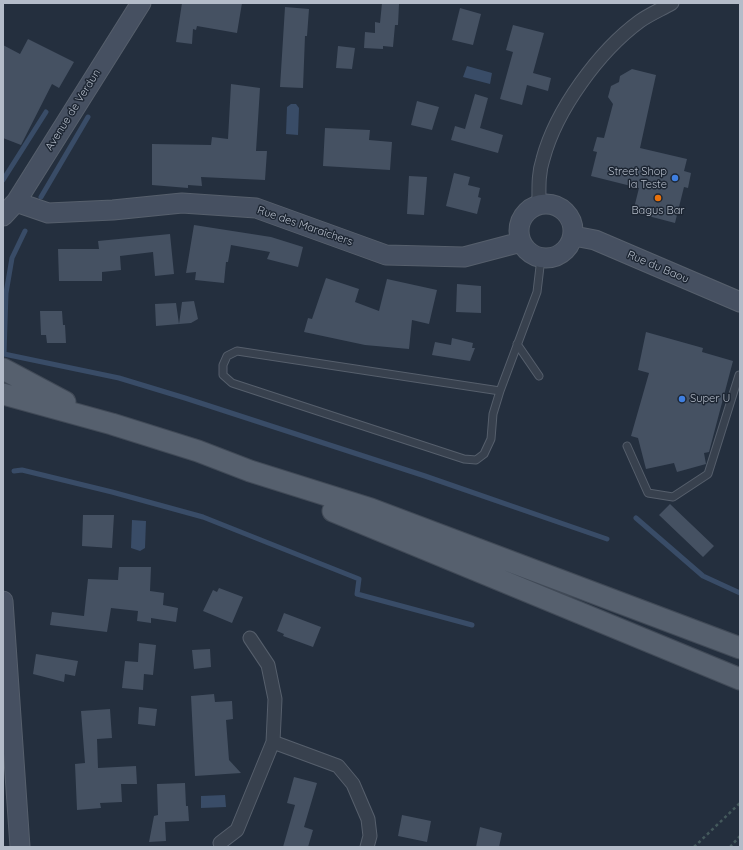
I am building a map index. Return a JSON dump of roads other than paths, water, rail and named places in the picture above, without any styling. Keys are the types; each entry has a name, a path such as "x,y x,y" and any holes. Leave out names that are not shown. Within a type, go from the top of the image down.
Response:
{"main road":[{"path":"3,369 103,421"},
{"path":"3,394 103,421 198,451 250,471 371,509 740,648"},
{"path":"250,471 289,492 740,679"}],"street":[{"name":"Avenue de Verdun","path":"3,216 16,202 141,3"},
{"path":"539,205 538,183 543,159 565,106 606,51 641,21 672,3"},
{"name":"Rue des Maraîchers","path":"16,202 48,213 113,210 182,203 256,208 386,255 464,258 521,242"},
{"path":"548,204 557,206 565,211 570,218 574,236 565,251 558,256 541,258 533,255 521,242 519,233 520,224 531,209 539,205 548,204"},
{"name":"Rue du Baou","path":"574,236 595,240 740,302"},
{"path":"3,601 20,847"},
{"path":"220,843 237,830 273,742 275,699 268,665 250,638"},
{"path":"273,742 338,766 353,784 368,819 370,836 367,847"}],"lane":[{"path":"500,391 237,351 227,356 223,365 223,375 232,383 464,459 476,460 484,454 491,439 493,414 500,391 537,292 541,258"},
{"path":"517,344 539,376"},
{"path":"627,446 648,493 673,497 708,474 739,375"}],"water":[{"path":"467,66 492,73 490,84 463,77"},
{"path":"291,104 296,104 299,108 298,135 286,134 287,107"},
{"path":"132,520 146,521 145,548 140,551 131,548"},
{"path":"225,795 226,807 201,808 201,796"}],"waterway":[{"path":"3,180 46,112"},
{"path":"41,197 88,117"},
{"path":"25,231 12,258 6,293 4,354 119,378 185,398 425,476 607,539"},
{"path":"14,471 22,470 112,492 203,517 359,579 357,594 472,625"},
{"path":"636,518 703,576 740,593"}],"place":[{"name":"Street Shop la Teste","path":"675,178"},
{"name":"Bagus Bar","path":"658,198"},
{"name":"Super U","path":"682,399"}]}
